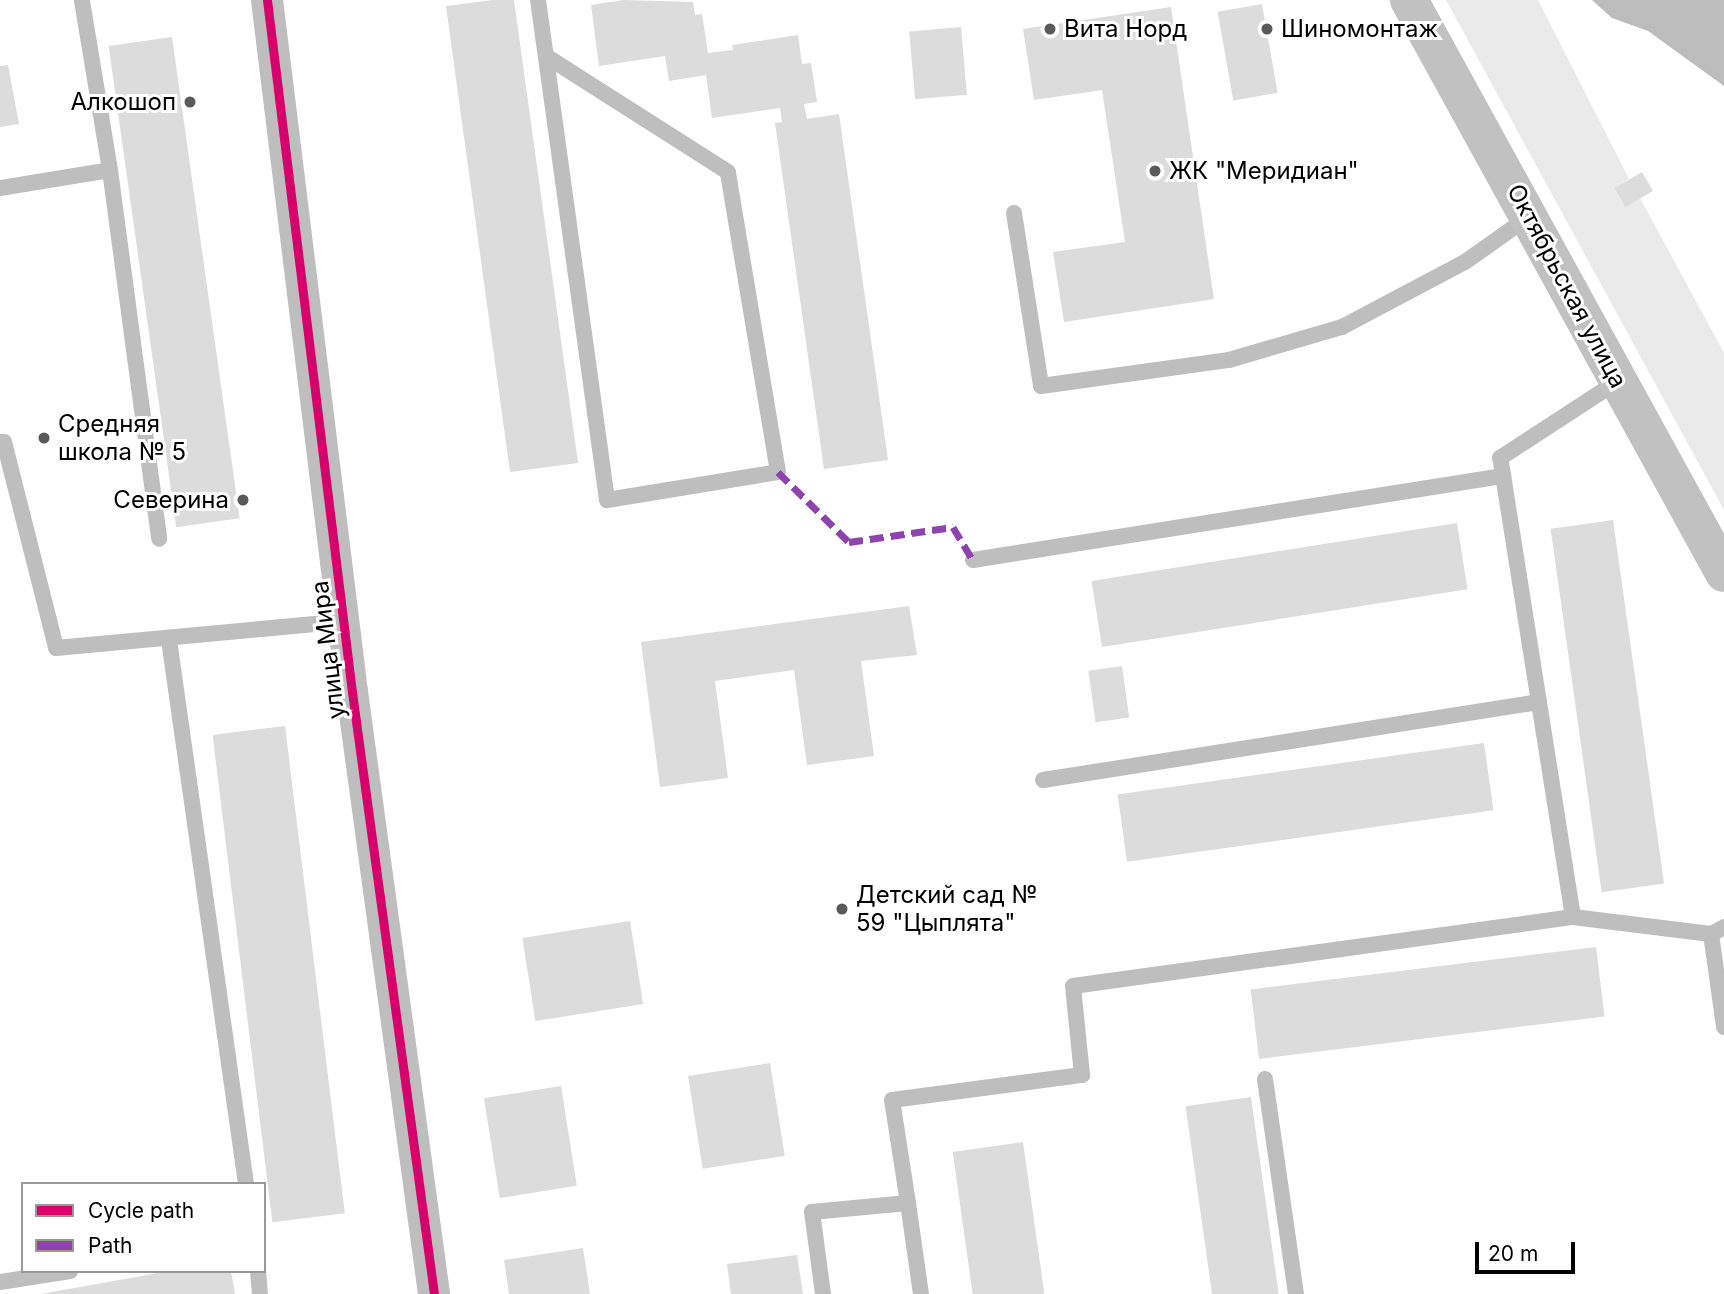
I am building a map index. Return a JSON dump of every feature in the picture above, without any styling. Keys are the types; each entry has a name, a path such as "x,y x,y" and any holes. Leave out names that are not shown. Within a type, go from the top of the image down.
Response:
{"main road":[{"name":"Октябрьская улица","path":"1409,0 1531,216 1724,573"}],"street":[{"name":"улица Мира","path":"267,0 345,621 434,1294"}],"lane":[{"path":"82,0 110,170 159,539"},
{"path":"538,0 607,500 778,472 728,172 546,56"},
{"path":"0,188 110,170"},
{"path":"1014,213 1041,386 1229,360 1342,327 1465,262 1531,216"},
{"path":"1573,917 1500,458 1618,381"},
{"path":"0,442 4,442 56,648 169,640 345,621"},
{"path":"973,560 1503,476"},
{"path":"169,640 246,1182"},
{"path":"1043,780 1539,702"},
{"path":"921,1294 892,1100 1082,1076 1073,986 1573,917 1718,931 1724,1027"},
{"path":"1265,1079 1296,1294"},
{"path":"823,1294 811,1212 908,1203"},
{"path":"0,1282 57,1273"},
{"path":"258,1273 261,1294"}],"shaded area":[{"path":"1446,0 1538,0 1629,179 1614,188 1625,206 1640,198 1724,353 1724,510"},
{"path":"1592,0 1724,0 1724,86 1648,31 1612,18"}],"building":[{"path":"514,0 578,463 510,472 446,6"},
{"path":"624,0 693,2 695,15 702,14 708,53 733,50 732,45 798,35 802,64 811,63 817,102 804,104 807,119 839,114 888,460 824,469 775,123 782,122 780,108 712,118 706,75 669,81 665,56 599,66 591,5"},
{"path":"1262,4 1278,93 1233,100 1218,12"},
{"name":"ЖК \"Меридиан\"","path":"1171,7 1214,299 1064,322 1053,252 1125,242 1102,90 1034,100 1023,29"},
{"path":"961,27 967,95 915,99 909,32"},
{"path":"172,37 240,518 176,527 109,46"},
{"path":"8,65 19,124 0,127 0,66"},
{"path":"1642,172 1653,191 1625,207 1614,188"},
{"path":"1613,520 1664,883 1602,892 1551,529"},
{"path":"1457,523 1467,589 1102,647 1092,581"},
{"path":"909,606 917,655 861,661 874,756 807,765 794,670 715,681 728,778 660,787 641,642"},
{"path":"1122,666 1129,717 1096,722 1088,671"},
{"path":"285,726 345,1213 272,1222 213,735"},
{"path":"1484,743 1493,810 1127,862 1118,794"},
{"path":"630,921 643,1004 535,1021 522,938"},
{"path":"1596,947 1605,1016 1259,1059 1251,989"},
{"path":"770,1063 785,1156 703,1169 688,1076"},
{"path":"561,1086 577,1186 500,1198 484,1098"},
{"path":"1251,1097 1279,1294 1212,1294 1186,1106"},
{"path":"1023,1142 1044,1294 973,1294 953,1152"},
{"path":"583,1248 590,1294 509,1294 504,1260"},
{"path":"797,1255 803,1294 731,1294 727,1264"},
{"path":"158,1273 231,1273 235,1294 41,1294"}],"marked path":[{"path":"778,472 849,542 953,527 973,560"}],"cycle path":[{"path":"267,0 352,692 434,1294"}],"place":[{"name":"Вита Норд","path":"1050,29"},
{"name":"Шиномонтаж","path":"1267,29"},
{"name":"Алкошоп","path":"190,102"},
{"name":"ЖК \"Меридиан\"","path":"1155,171"},
{"name":"Средняя школа № 5","path":"44,438"},
{"name":"Северина","path":"243,500"},
{"name":"Детский сад № 59 \"Цыплята\"","path":"842,909"}]}
